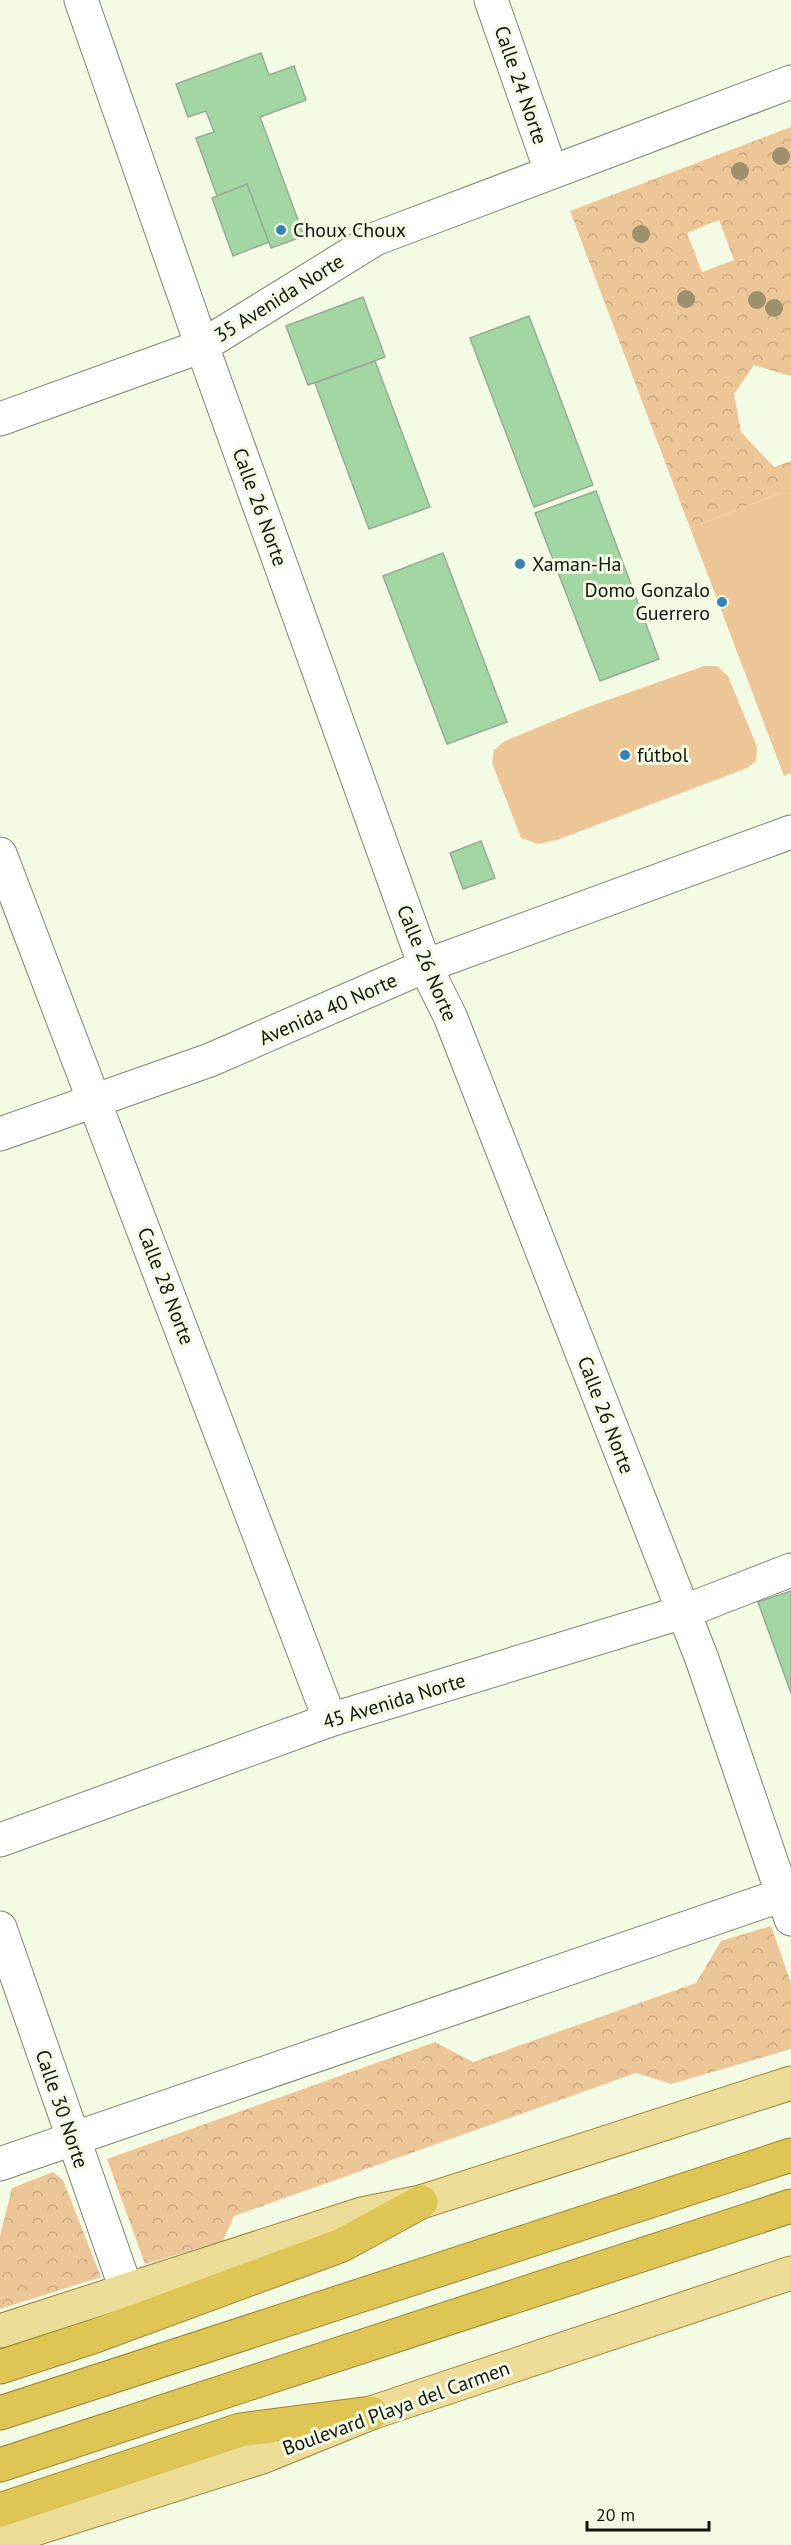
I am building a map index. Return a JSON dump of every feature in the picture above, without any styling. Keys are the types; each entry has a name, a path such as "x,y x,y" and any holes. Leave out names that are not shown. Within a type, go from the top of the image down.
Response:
{"highway":[{"path":"0,2413 791,2155"},
{"path":"0,2367 94,2336 342,2245 421,2202"},
{"path":"0,2465 791,2206"},
{"path":"0,2510 240,2430 371,2413"}],"main road":[{"path":"0,2331 362,2214 421,2202 791,2083"},
{"name":"Boulevard Playa del Carmen","path":"0,2540 262,2457 371,2413 791,2273"}],"street":[{"name":"Calle 26 Norte","path":"81,0 202,346 425,966 450,1016 702,1659 788,1902"},
{"name":"Calle 24 Norte","path":"490,0 550,171"},
{"name":"35 Avenida Norte","path":"0,418 202,346 375,239 550,171 791,82"},
{"name":"Avenida 40 Norte","path":"0,1134 210,1060 425,966 791,832"},
{"name":"Calle 28 Norte","path":"0,854 330,1720"},
{"name":"45 Avenida Norte","path":"0,1840 330,1720 683,1612 791,1570"},
{"path":"0,2164 788,1902"},
{"name":"Calle 30 Norte","path":"0,1928 72,2140 126,2289"}],"green space":[{"path":"791,127 791,376 754,365 734,394 741,432 774,467 791,461 791,489 690,528 570,211","holes":["719,220 734,260 702,272 687,233"]},
{"path":"791,489 791,773 784,776 690,528"},
{"name":"fútbol","path":"704,666 717,666 728,676 757,747 756,761 747,768 557,840 538,844 521,838 492,763 494,750 505,741 585,708"},
{"path":"771,1926 791,1983 791,2049 671,2084 636,2073 234,2216 223,2241 145,2264 107,2159 435,2042 473,2062 696,1983 721,1941"},
{"path":"53,2172 63,2180 101,2277 0,2309 0,2236 12,2188"}],"building":[{"path":"261,53 269,75 294,66 306,100 260,117 304,236 271,248 247,184 217,196 196,138 214,132 206,111 188,117 176,84"},
{"path":"247,184 269,242 233,256 212,198"},
{"path":"363,297 385,357 308,385 286,326"},
{"path":"529,316 593,485 534,507 470,338"},
{"path":"375,361 430,507 369,529 315,383"},
{"path":"596,491 659,659 600,681 535,513"},
{"path":"443,553 507,722 447,744 383,576"},
{"path":"481,841 495,878 463,889 450,853"},
{"path":"791,1591 791,1693 758,1602"}],"place":[{"name":"Choux Choux","path":"281,230"},
{"name":"Xaman-Ha","path":"520,564"},
{"name":"Domo Gonzalo Guerrero","path":"722,602"},
{"name":"fútbol","path":"625,755"}]}
